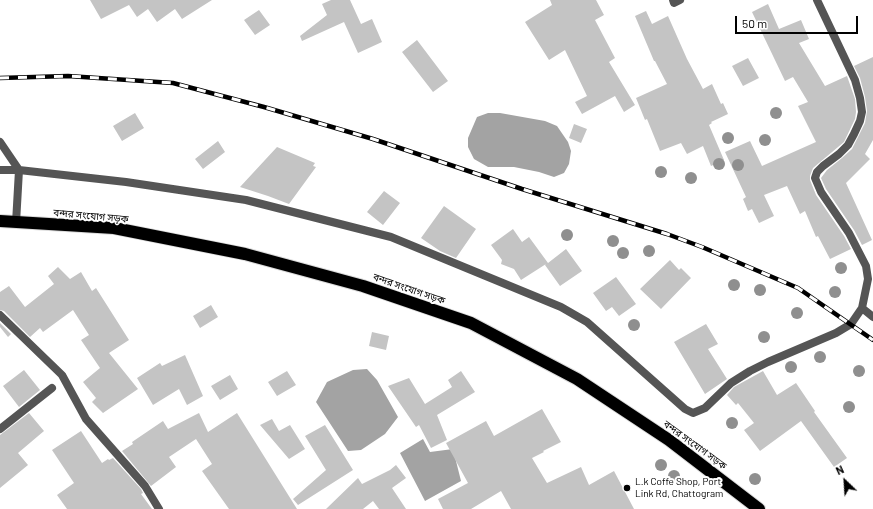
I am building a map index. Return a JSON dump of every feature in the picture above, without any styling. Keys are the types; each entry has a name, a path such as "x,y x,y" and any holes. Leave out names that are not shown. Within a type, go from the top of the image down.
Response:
{"highway":[{"name":"বন্দর সংযোগ সড়ক","path":"0,222 114,228 245,254 363,286 471,323 577,379 668,440 759,509"}],"street":[{"path":"673,0 674,3 680,0"},
{"path":"0,170 19,170 126,182 246,200 391,237 561,307 587,322 686,409 693,413 706,408 731,383 750,371 836,333 851,324 862,308 868,279 866,266 849,232 820,192 816,178 817,172 848,145 860,121 862,112 860,98 855,80 817,0"},
{"path":"0,142 19,170 16,223"},
{"path":"862,308 873,317"},
{"path":"0,315 62,375 86,419 145,486 159,509"},
{"path":"0,429 52,388"}],"shaded area":[{"path":"488,113 500,113 545,121 557,126 568,142 571,151 569,164 564,173 554,177 539,172 514,167 488,167 474,159 468,147 468,138 477,117"},
{"path":"367,369 377,380 398,417 385,434 361,450 348,451 316,402 327,382 353,370"},
{"path":"423,439 430,452 453,449 461,481 425,501 400,453"}],"building":[{"path":"90,0 212,0 182,19 175,9 157,22 148,9 137,17 129,5 101,19"},
{"path":"331,0 350,0 361,24 372,19 382,42 358,53 344,22 302,41 300,36 327,15 322,4"},
{"path":"550,0 596,0 604,15 595,20 615,58 609,62 635,105 624,112 615,96 582,114 575,102 587,96 565,50 549,60 525,22 552,5"},
{"path":"768,4 779,29 801,20 809,39 799,43 825,86 847,76 855,99 855,119 844,142 813,168 810,176 810,180 816,195 851,249 830,259 818,236 816,237 805,211 800,214 787,186 764,195 774,216 759,223 752,209 748,211 743,199 746,197 725,152 750,141 762,166 816,142 798,106 808,102 793,77 785,81 752,12"},
{"path":"259,10 270,25 255,35 244,20"},
{"path":"646,11 652,24 668,16 687,59 703,89 712,84 721,104 723,103 728,114 711,122 712,123 709,125 724,160 711,166 703,146 687,154 681,143 660,151 647,119 645,120 636,98 667,84 654,61 635,16"},
{"path":"417,40 448,81 433,92 402,52"},
{"path":"873,57 873,140 865,154 870,159 846,183 872,240 862,245 854,230 826,189 821,178 827,170 852,149 865,123 867,111 865,97 860,78 854,66"},
{"path":"748,58 759,78 743,86 732,66"},
{"path":"135,113 144,128 122,141 113,126"},
{"path":"574,124 587,129 581,143 569,138"},
{"path":"218,141 225,152 203,169 195,159"},
{"path":"277,147 315,163 313,166 316,167 289,204 240,187"},
{"path":"384,191 400,203 383,225 367,212"},
{"path":"444,206 476,229 456,258 440,251 421,238"},
{"path":"513,229 522,242 529,237 548,263 566,249 582,271 560,286 545,265 546,264 521,280 514,269 501,264 502,260 491,245"},
{"path":"670,260 679,270 681,268 691,278 661,309 640,289"},
{"path":"58,267 70,279 81,272 92,291 96,288 129,340 109,353 138,389 103,413 92,402 96,398 83,382 100,368 81,340 89,335 73,310 43,332 40,328 30,337 4,311 0,310 0,292 9,286 25,307 54,284 48,276"},
{"path":"616,277 636,304 619,316 612,307 606,311 593,293"},
{"path":"211,305 218,317 200,328 193,316"},
{"path":"0,323 11,334 8,337 0,327"},
{"path":"706,324 718,344 708,349 727,379 705,394 674,342"},
{"path":"372,332 389,336 386,350 369,346"},
{"path":"185,355 203,396 187,405 179,389 153,405 137,378 160,363 162,366"},
{"path":"24,370 40,390 19,407 3,386"},
{"path":"287,371 296,385 277,396 268,382"},
{"path":"461,371 475,392 437,415 447,440 431,448 419,425 416,427 388,386 409,378 425,404 452,387 448,380"},
{"path":"763,371 777,395 796,383 815,411 814,412 847,458 834,467 801,421 760,451 744,430 754,423 738,403 736,405 727,395 734,387"},
{"path":"230,375 238,389 220,400 211,386"},
{"path":"542,409 561,442 532,458 547,483 581,467 589,485 614,471 634,509 511,509 501,491 471,509 443,509 438,499 468,483 446,443 486,421 494,436"},
{"path":"29,413 44,431 18,453 28,465 0,488 0,435"},
{"path":"199,413 208,432 237,413 297,509 229,509 202,471 212,464 196,439 169,457 176,467 151,486 122,451 133,444 132,442 163,421 168,429"},
{"path":"272,419 279,431 290,425 305,449 289,459 260,425"},
{"path":"325,425 353,470 298,505 293,499 326,470 305,436"},
{"path":"81,431 102,463 113,458 141,489 143,493 141,494 152,509 67,509 57,495 74,483 52,450"},
{"path":"396,465 406,478 392,488 406,509 379,509 373,501 363,509 326,509 358,478 362,484 390,470"}],"railway":[{"path":"0,78 68,76 173,83 264,107 373,139 522,189 667,234 702,247 798,288 873,340"}],"place":[{"name":"L.k Coffe Shop, Port Link Rd, Chattogram","path":"627,488"}]}
